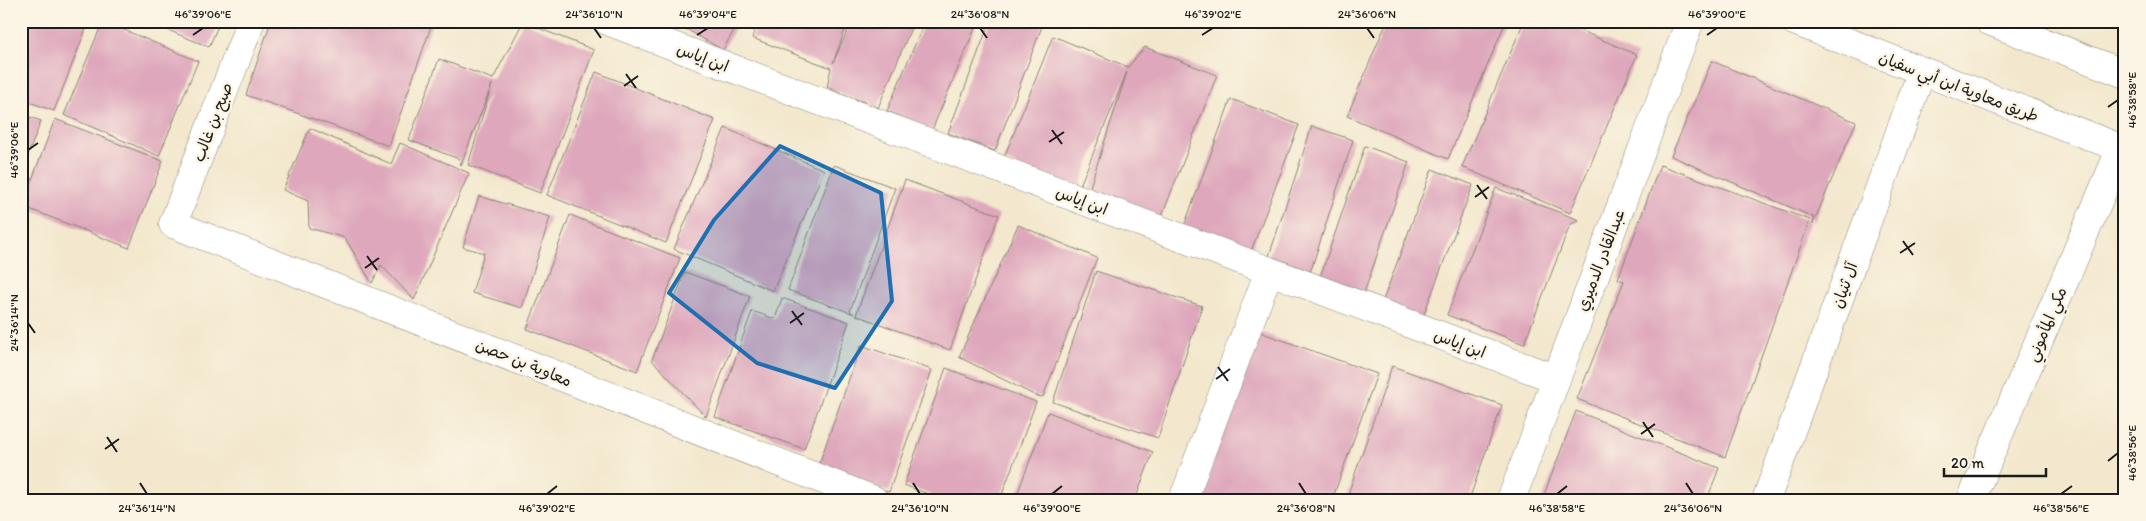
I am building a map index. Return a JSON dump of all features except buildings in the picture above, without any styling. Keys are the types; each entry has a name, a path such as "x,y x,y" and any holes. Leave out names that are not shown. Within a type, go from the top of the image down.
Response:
{"street":[{"name":"صبح بن غالب","path":"173,224 251,21"},
{"name":"عبدالقادر الدميري","path":"1511,500 1690,21"},
{"name":"طريق معاوية ابن أبي سفيان","path":"1794,21 2123,149"},
{"path":"1989,21 2125,74"},
{"name":"ابن إياس","path":"624,24 1556,379"},
{"name":"آل ثنيان","path":"1766,500 1922,71"},
{"name":"مكي المأموني","path":"1971,500 2123,149"},
{"name":"معاوية بن حصن","path":"173,224 874,500"},
{"path":"1183,500 1269,271"}],"highlighted area":[{"path":"780,146 881,193 892,301 835,388 757,363 669,293 714,220"}]}
